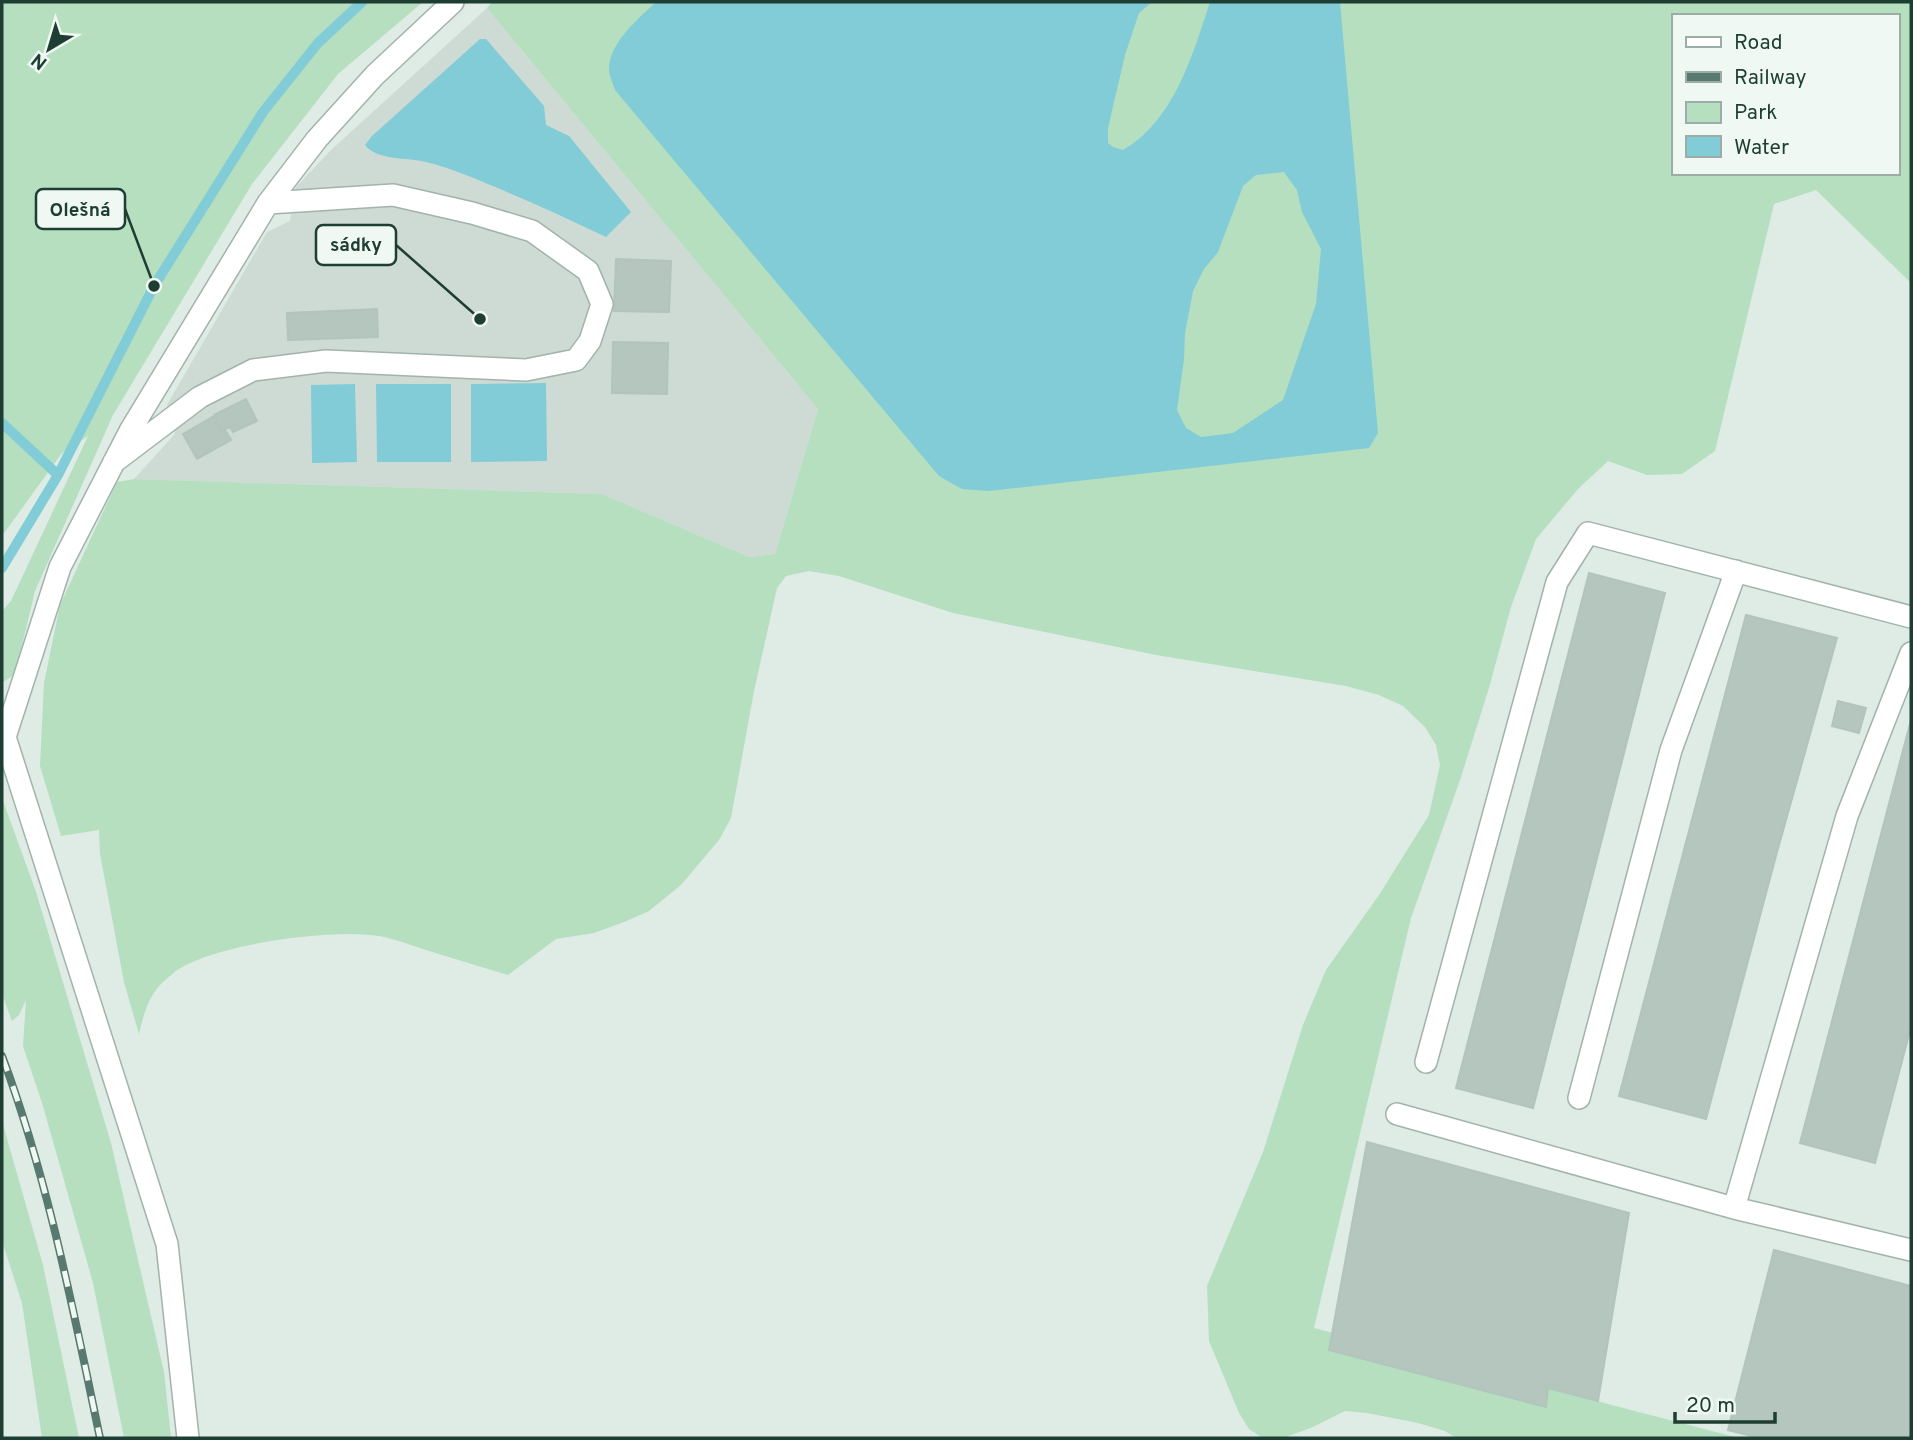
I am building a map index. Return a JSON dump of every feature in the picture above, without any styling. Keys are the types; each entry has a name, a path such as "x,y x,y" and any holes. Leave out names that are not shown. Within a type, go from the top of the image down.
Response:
{"street":[{"path":"188,1438 167,1244 4,734 60,566 130,431 268,203 317,139 375,75 453,2"},
{"path":"114,462 200,397 253,370 326,361 526,370 576,360 590,341 602,304 588,271 532,231 393,195 268,203"},
{"path":"1426,1062 1557,582 1588,533 1911,617"},
{"path":"1578,1098 1671,750 1736,571"},
{"path":"1734,1208 1847,816 1911,653"},
{"path":"1397,1114 1734,1208 1911,1250"}],"shaded area":[{"path":"487,8 818,409 775,554 749,557 602,494 134,479 175,434 167,405 267,232 290,221 296,187 331,150"}],"green space":[{"path":"2,2 423,2 338,74 252,184 113,415 35,591 15,674 2,683 2,611 11,601 88,436 62,453 2,536"},
{"path":"492,2 1911,2 1911,283 1816,190 1774,204 1715,451 1682,474 1647,475 1608,461 1578,489 1536,539 1511,607 1460,780 1411,918 1314,1328 1739,1438 1456,1438 1445,1431 1418,1423 1345,1411 1283,1438 1263,1438 1249,1429 1239,1413 1209,1341 1207,1286 1263,1152 1303,1025 1326,970 1379,895 1429,815 1440,765 1436,745 1425,727 1403,706 1379,695 1346,686 1156,655 953,613 839,576 809,571 786,576 777,588 754,691 731,818 719,840 681,885 649,911 594,933 556,939 508,975 379,936 305,936 245,946 194,961 172,974 152,996 139,1034 124,982 100,854 99,830 61,836 40,766 44,683 60,605 117,482 134,479 602,494 749,557 775,554 818,409 487,8"},
{"path":"2,798 36,892 111,1143 164,1372 171,1438 124,1438 93,1283 43,1106 23,1046 26,1000 19,1015 12,1021 2,994"},
{"path":"2,1121 43,1265 79,1438 42,1438 22,1303 2,1241"}],"water":[{"path":"656,2 1152,2 1139,13 1125,55 1108,128 1108,143 1123,150 1156,122 1168,104 1188,64 1210,2 1340,2 1378,433 1369,448 989,491 962,489 939,476 615,90 609,69 614,50 626,32","holes":["1284,172 1297,190 1302,212 1321,249 1316,304 1283,400 1233,433 1201,437 1186,428 1177,410 1185,333 1193,291 1204,269 1218,252 1243,186 1256,175"]},
{"path":"480,39 486,39 544,106 546,125 569,136 631,212 606,237 447,168 377,154 365,145"},
{"path":"546,383 547,461 471,462 471,384"},
{"path":"355,384 357,462 312,463 311,385"},
{"path":"376,384 451,384 451,462 377,462"}],"building":[{"path":"616,259 671,261 669,312 614,311"},
{"path":"377,309 378,337 288,340 287,313"},
{"path":"613,342 668,343 667,394 612,393"},
{"path":"246,399 257,421 233,432 230,427 222,430 214,415"},
{"path":"214,416 231,440 197,459 183,434"},
{"path":"1589,573 1665,593 1533,1108 1456,1088"},
{"path":"1746,615 1837,638 1706,1119 1619,1096"},
{"path":"1838,701 1866,708 1859,733 1832,726"},
{"path":"1911,720 1911,1027 1875,1163 1800,1143"},
{"path":"1367,1142 1629,1213 1598,1401 1548,1388 1546,1407 1329,1350"},
{"path":"1774,1250 1911,1286 1911,1438 1759,1438 1728,1430"}],"waterway":[{"path":"2,568 58,475 154,286 263,112 318,43 362,2"},
{"path":"2,423 58,475"}],"railway":[{"path":"2,1056 46,1197 100,1438"}],"place":[{"name":"Olešná","path":"154,286"},
{"name":"sádky","path":"480,319"}]}
